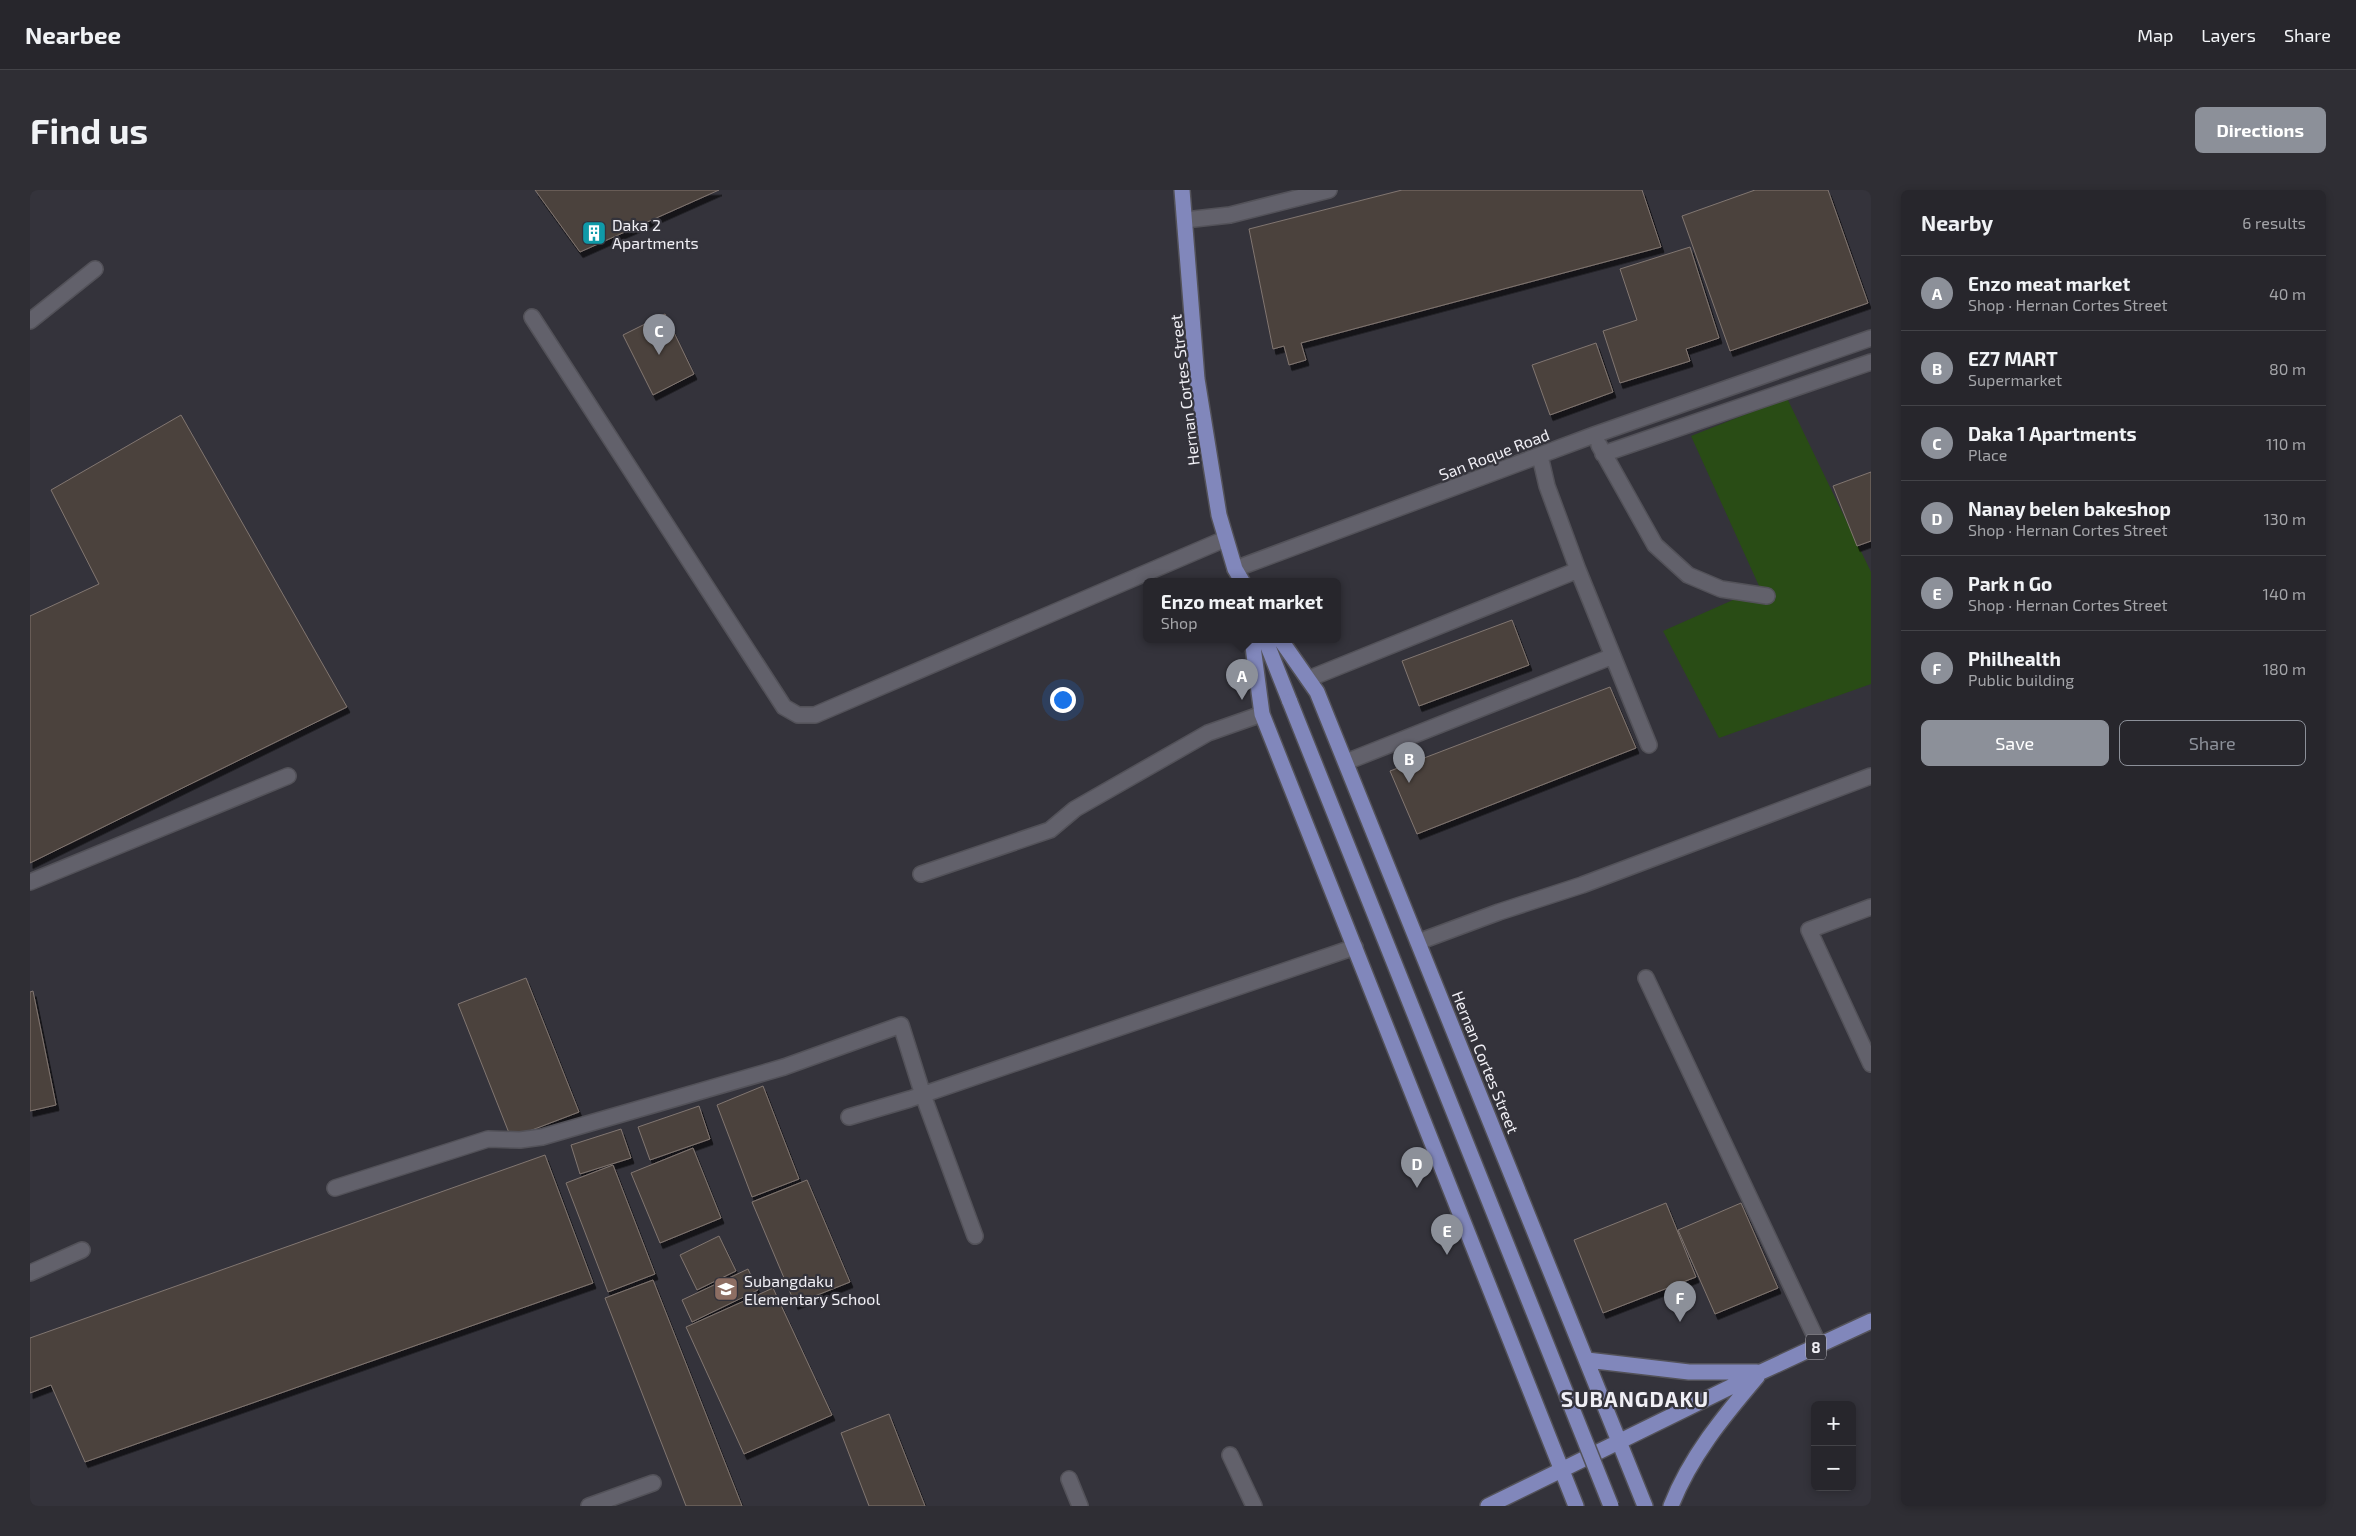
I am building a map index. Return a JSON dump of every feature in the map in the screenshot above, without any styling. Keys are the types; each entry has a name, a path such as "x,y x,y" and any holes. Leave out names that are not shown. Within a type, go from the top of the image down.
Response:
{"main road":[{"name":"Hernan Cortes Street","path":"1182,190 1197,379 1225,539 1238,575"},
{"path":"1253,643 1262,714 1576,1506"},
{"path":"1267,643 1611,1506"},
{"name":"Hernan Cortes Street","path":"1283,643 1317,692 1645,1506"},
{"name":"8","path":"1488,1506 1761,1372 1871,1321"},
{"path":"1587,1360 1689,1372 1761,1372"},
{"path":"1671,1506 1693,1460 1713,1430 1761,1372"}],"street":[{"path":"1185,220 1230,215 1329,190"},
{"path":"30,321 95,269"},
{"path":"532,316 784,707 798,715 815,715 1225,539"},
{"name":"San Roque Road","path":"1238,575 1594,435 1871,338"},
{"path":"1603,454 1798,389 1871,362"},
{"path":"1594,435 1655,545 1688,575 1721,590 1767,596"},
{"path":"1540,456 1547,486 1578,570 1649,745"},
{"path":"1308,679 1578,570"},
{"path":"1346,762 1613,656"},
{"path":"921,874 1050,830 1075,808 1208,733 1262,714"},
{"path":"30,882 288,776"},
{"path":"1418,942 1499,912 1582,885 1871,776"},
{"path":"1871,907 1808,930 1871,1064"},
{"path":"849,1117 923,1095 1355,947"},
{"path":"1646,978 1819,1345"},
{"path":"335,1188 488,1139 520,1140 552,1134 784,1067 901,1025 923,1095 975,1236"},
{"path":"30,1273 82,1250"},
{"path":"1230,1455 1254,1506"},
{"path":"1069,1479 1080,1506"},
{"path":"590,1506 653,1483"}],"green space":[{"path":"1787,398 1871,572 1871,684 1719,738 1663,631 1760,588 1691,436"}],"building":[{"name":"Daka 2 Apartments","path":"535,190 719,190 580,252"},
{"path":"1402,190 1642,190 1661,247 1301,343 1306,360 1289,365 1284,346 1273,349 1249,229"},
{"path":"1755,190 1828,190 1868,303 1730,351 1682,216"},
{"path":"1690,247 1719,338 1686,349 1690,361 1620,383 1603,331 1637,320 1620,269"},
{"path":"665,314 694,374 653,395 623,335"},
{"path":"1596,343 1613,392 1550,415 1532,365"},
{"path":"181,415 347,707 30,863 30,616 99,584 51,490"},
{"path":"1871,472 1871,541 1857,546 1833,486"},
{"path":"1512,620 1529,665 1419,706 1402,661"},
{"path":"1610,687 1636,748 1417,834 1390,771"},
{"path":"526,978 579,1112 511,1138 458,1004"},
{"path":"33,991 56,1105 30,1111 30,992"},
{"path":"763,1086 799,1179 752,1197 717,1105"},
{"path":"699,1106 710,1139 650,1160 638,1127"},
{"path":"621,1129 631,1158 580,1174 571,1145"},
{"path":"693,1148 721,1218 660,1243 631,1173"},
{"path":"545,1155 593,1283 85,1462 51,1385 30,1393 30,1338"},
{"path":"613,1165 655,1274 608,1292 566,1183"},
{"path":"807,1180 850,1282 795,1304 752,1202"},
{"path":"1666,1203 1696,1277 1603,1313 1574,1240"},
{"path":"1741,1203 1778,1288 1715,1314 1678,1230"},
{"path":"719,1236 736,1271 697,1290 680,1255"},
{"path":"748,1269 758,1290 692,1322 682,1300"},
{"path":"653,1280 742,1506 686,1506 605,1298"},
{"path":"773,1288 832,1415 744,1454 686,1327"},
{"path":"889,1414 925,1506 869,1506 841,1433"}],"place":[{"name":"Daka 2 Apartments","path":"594,233"},
{"name":"Daka 1 Apartments","path":"659,355"},
{"name":"Enzo meat market","path":"1242,700"},
{"name":"EZ7 MART","path":"1409,783"},
{"name":"Nanay belen bakeshop","path":"1417,1188"},
{"name":"Park n Go","path":"1447,1255"},
{"name":"Subangdaku Elementary School","path":"726,1289"},
{"name":"Philhealth","path":"1680,1322"}],"district":[{"name":"SUBANGDAKU","path":"1635,1398"}]}
